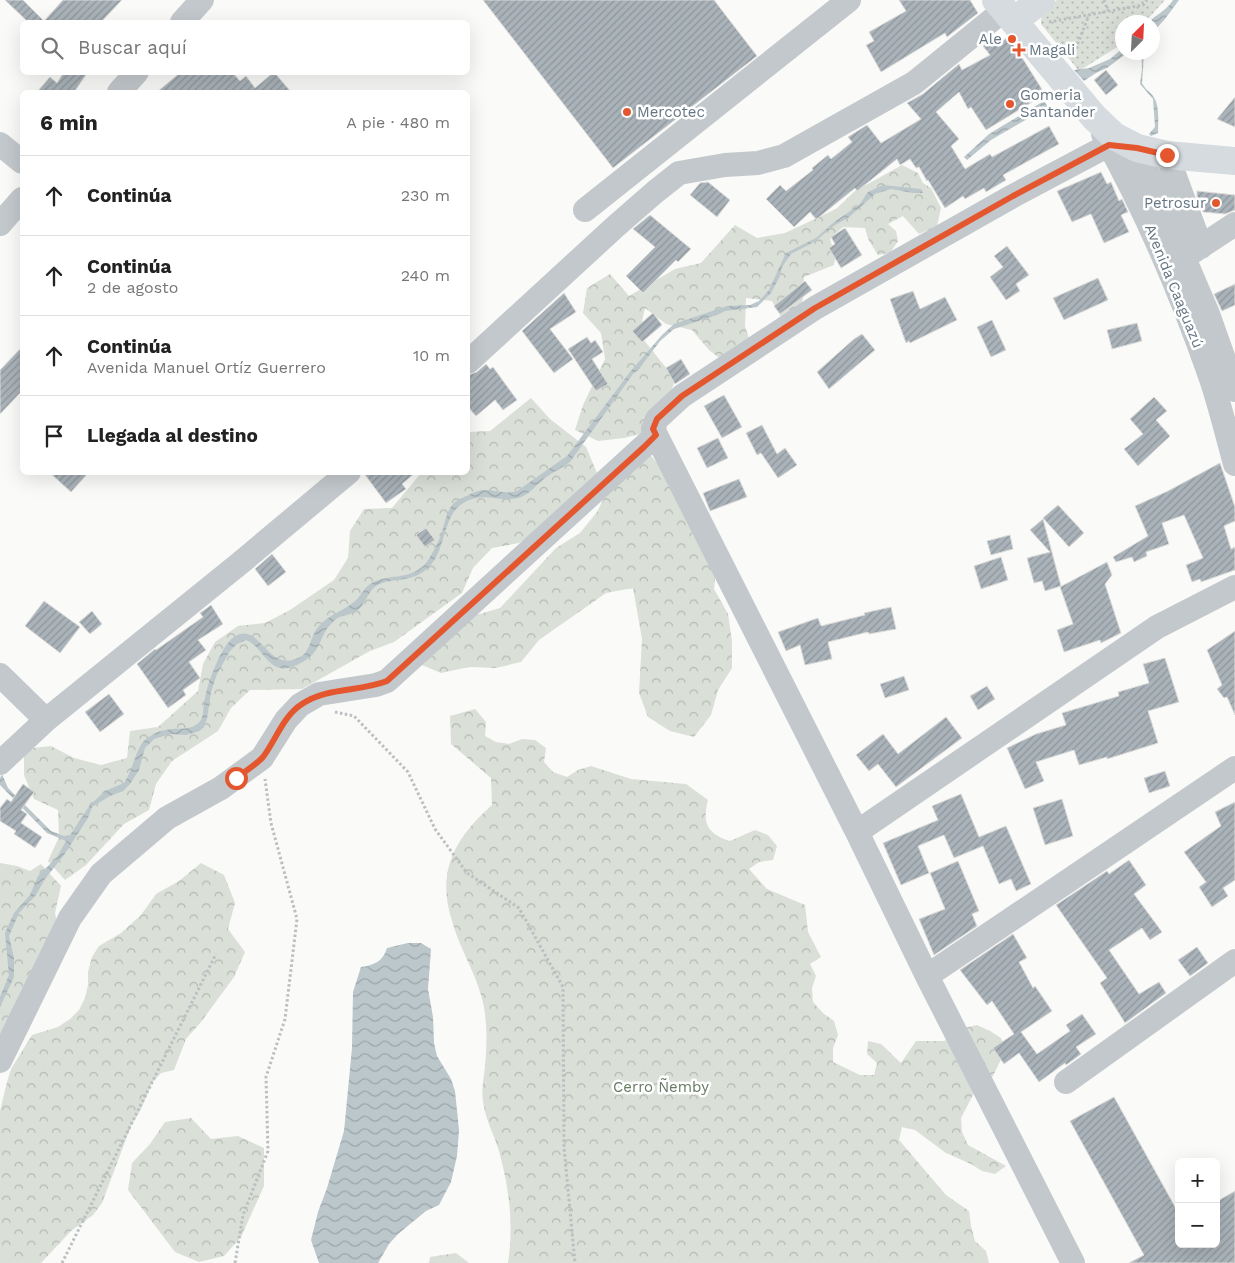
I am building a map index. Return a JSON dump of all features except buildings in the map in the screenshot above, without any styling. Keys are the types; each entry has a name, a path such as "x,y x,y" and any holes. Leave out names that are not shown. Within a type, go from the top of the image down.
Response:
{"main road":[{"path":"1018,8 1094,117 1114,136 1137,148 1167,155 1235,161"}],"street":[{"path":"184,20 202,0"},
{"path":"585,210 849,0"},
{"path":"470,360 616,226 679,174 725,165 758,163 784,156 914,83 1018,8"},
{"path":"120,90 134,75"},
{"name":"Avenida Caaguazú","path":"1094,117 1134,191 1178,292 1211,378 1235,464"},
{"path":"0,144 20,160"},
{"path":"1073,1263 926,976 857,832 653,429 657,419 682,396 815,308 1109,145 1137,148"},
{"name":"Avenida Caaguazú","path":"1137,148 1193,252 1208,314 1235,390"},
{"path":"1167,155 1193,252 1235,224"},
{"path":"0,224 20,201"},
{"path":"0,1061 70,918 101,874 166,818 221,788 262,758 286,720 300,705 319,694 376,685 387,681 656,435"},
{"path":"0,763 46,720 345,475"},
{"path":"857,832 1157,627 1235,587"},
{"path":"0,675 46,720"},
{"path":"926,976 1235,768"},
{"path":"1066,1082 1235,961"}],"path":[{"path":"1104,0 1108,11"},
{"path":"1018,8 1041,24 1143,5 1147,0"},
{"path":"1071,61 1089,15"},
{"path":"300,705 354,716 408,772 435,829 468,873 519,908 563,987 564,1147 575,1263"},
{"path":"235,1263 243,1215 268,1150 266,1077 285,1019 297,919 271,823 262,758"},
{"path":"62,1263 216,954"}],"green space":[{"path":"1057,0 1165,0 1151,15 1115,15 1115,48 1079,71 1041,24 1042,16"},
{"path":"902,165 918,173 923,183 931,188 941,208 937,226 919,234 903,216 888,224 896,231 898,241 890,253 878,255 868,239 865,228 843,227 830,238 835,259 834,265 804,277 802,305 785,324 772,301 746,298 745,326 753,352 731,367 709,350 692,330 666,324 645,308 639,334 675,379 667,406 652,431 624,438 598,441 575,430 583,405 605,359 601,333 583,313 587,288 610,274 629,296 675,269 701,263 735,225 757,238 785,233 836,209 855,191"},
{"path":"531,398 550,419 586,447 597,473 564,518 519,543 492,548 473,568 462,593 394,642 370,651 302,689 250,690 231,708 218,731 172,761 156,784 149,810 124,824 86,865 65,880 48,861 59,837 58,810 34,799 24,775 24,749 51,746 74,758 101,765 127,758 130,731 158,727 198,691 203,664 215,642 238,626 265,623 290,610 334,580 348,558 350,531 364,509 392,508 419,475 470,475 470,432 490,431"},
{"path":"650,455 677,485 717,562 714,589 728,614 732,641 732,668 718,690 711,715 694,737 670,731 648,717 639,693 642,639 633,588 606,593 539,640 521,662 496,668 469,667 441,673 417,663 473,616 500,608 556,548 580,533 597,512 609,488"},
{"name":"Cerro Ñemby","path":"475,709 486,722 485,736 496,742 509,744 522,739 535,740 546,748 544,762 553,772 567,777 578,770 591,766 631,779 686,784 708,800 706,821 711,831 716,835 730,841 755,830 768,835 777,846 773,860 759,862 749,869 767,889 805,905 808,932 821,957 810,964 816,976 812,988 813,1002 834,1021 838,1035 833,1048 833,1062 860,1075 874,1075 877,1063 867,1054 868,1041 881,1044 901,1063 916,1041 943,1041 956,1038 964,1028 977,1025 1001,1038 1005,1051 993,1076 974,1093 961,1118 962,1132 968,1145 1006,1166 995,1174 982,1171 946,1153 915,1130 902,1127 899,1140 946,1195 969,1211 975,1241 986,1251 989,1263 508,1263 511,1235 508,1192 499,1151 482,1097 486,1049 485,1013 478,986 452,921 446,886 452,857 459,843 479,817 492,805 491,778 451,744 450,716"},
{"path":"0,863 30,871 41,864 61,886 55,913 58,927 0,1034"},
{"path":"201,863 224,875 235,903 228,929 245,952 234,977 186,1039 174,1070 161,1073 152,1083 141,1109 131,1126 102,1203 93,1215 71,1231 41,1263 0,1263 0,1111 11,1069 32,1035 58,1027 79,1010 85,998 92,957 99,946 121,933 141,915 156,894 179,881"},
{"path":"191,1118 211,1139 238,1136 264,1148 264,1186 241,1237 224,1256 199,1262 175,1252 128,1190 132,1163 150,1144 165,1122"},
{"path":"456,1253 469,1263 429,1263 430,1257"}],"water":[{"path":"1173,0 1179,0 1160,24 1160,15 1158,15"},
{"path":"1115,55 1115,60 1118,60 1084,81 1074,70 1089,68"},
{"path":"1141,60 1144,60 1142,83 1153,96 1158,109 1158,133 1151,136 1149,134 1155,127 1153,99 1140,84"},
{"path":"1044,101 1048,107 991,140 967,160 964,157 989,134"},
{"path":"883,185 921,189 923,193 891,189 875,194 848,218 835,225 814,242 791,254 782,267 780,276 771,293 757,307 725,311 674,329 660,341 633,374 570,462 545,478 524,496 513,499 476,498 459,506 450,519 438,553 429,567 415,576 388,581 376,586 358,610 336,619 330,625 316,650 308,659 292,667 281,668 270,662 252,643 246,640 237,644 230,651 217,674 211,692 204,727 199,731 186,735 170,734 154,739 145,748 139,770 130,784 123,791 110,796 92,807 88,818 64,855 45,879 36,895 19,913 9,936 14,958 14,977 0,1007 0,997 9,975 5,933 14,913 30,895 38,876 57,857 66,841 47,833 0,785 2,774 8,788 51,831 64,836 70,835 90,805 105,791 124,783 139,748 145,740 160,731 189,728 198,724 203,715 204,700 212,674 224,648 234,637 243,634 251,635 280,659 290,660 302,656 320,625 355,601 370,584 406,575 420,569 426,563 439,540 448,512 456,501 483,490 517,491 567,456 630,372 674,324 727,306 750,305 759,301 769,290 786,253 816,238 860,204 868,192"},
{"path":"408,943 421,943 431,949 428,989 433,1017 434,1043 437,1056 451,1079 455,1091 459,1130 457,1156 451,1182 439,1205 426,1211 398,1234 389,1244 378,1263 319,1263 311,1240 344,1131 352,1048 353,992 361,967 378,962 387,948"}],"place":[{"name":"Ale","path":"1012,39"},
{"name":"Magali","path":"1019,50"},
{"name":"Gomeria Santander","path":"1010,104"},
{"name":"Mercotec","path":"627,112"},
{"name":"Petrosur","path":"1216,203"}],"route":[{"path":"236,778 262,758 286,720 300,705 319,694 376,685 387,681 644,447 656,435 653,429 657,419 682,396 713,375 815,308 1013,196 1109,145 1137,148 1167,155"}]}
